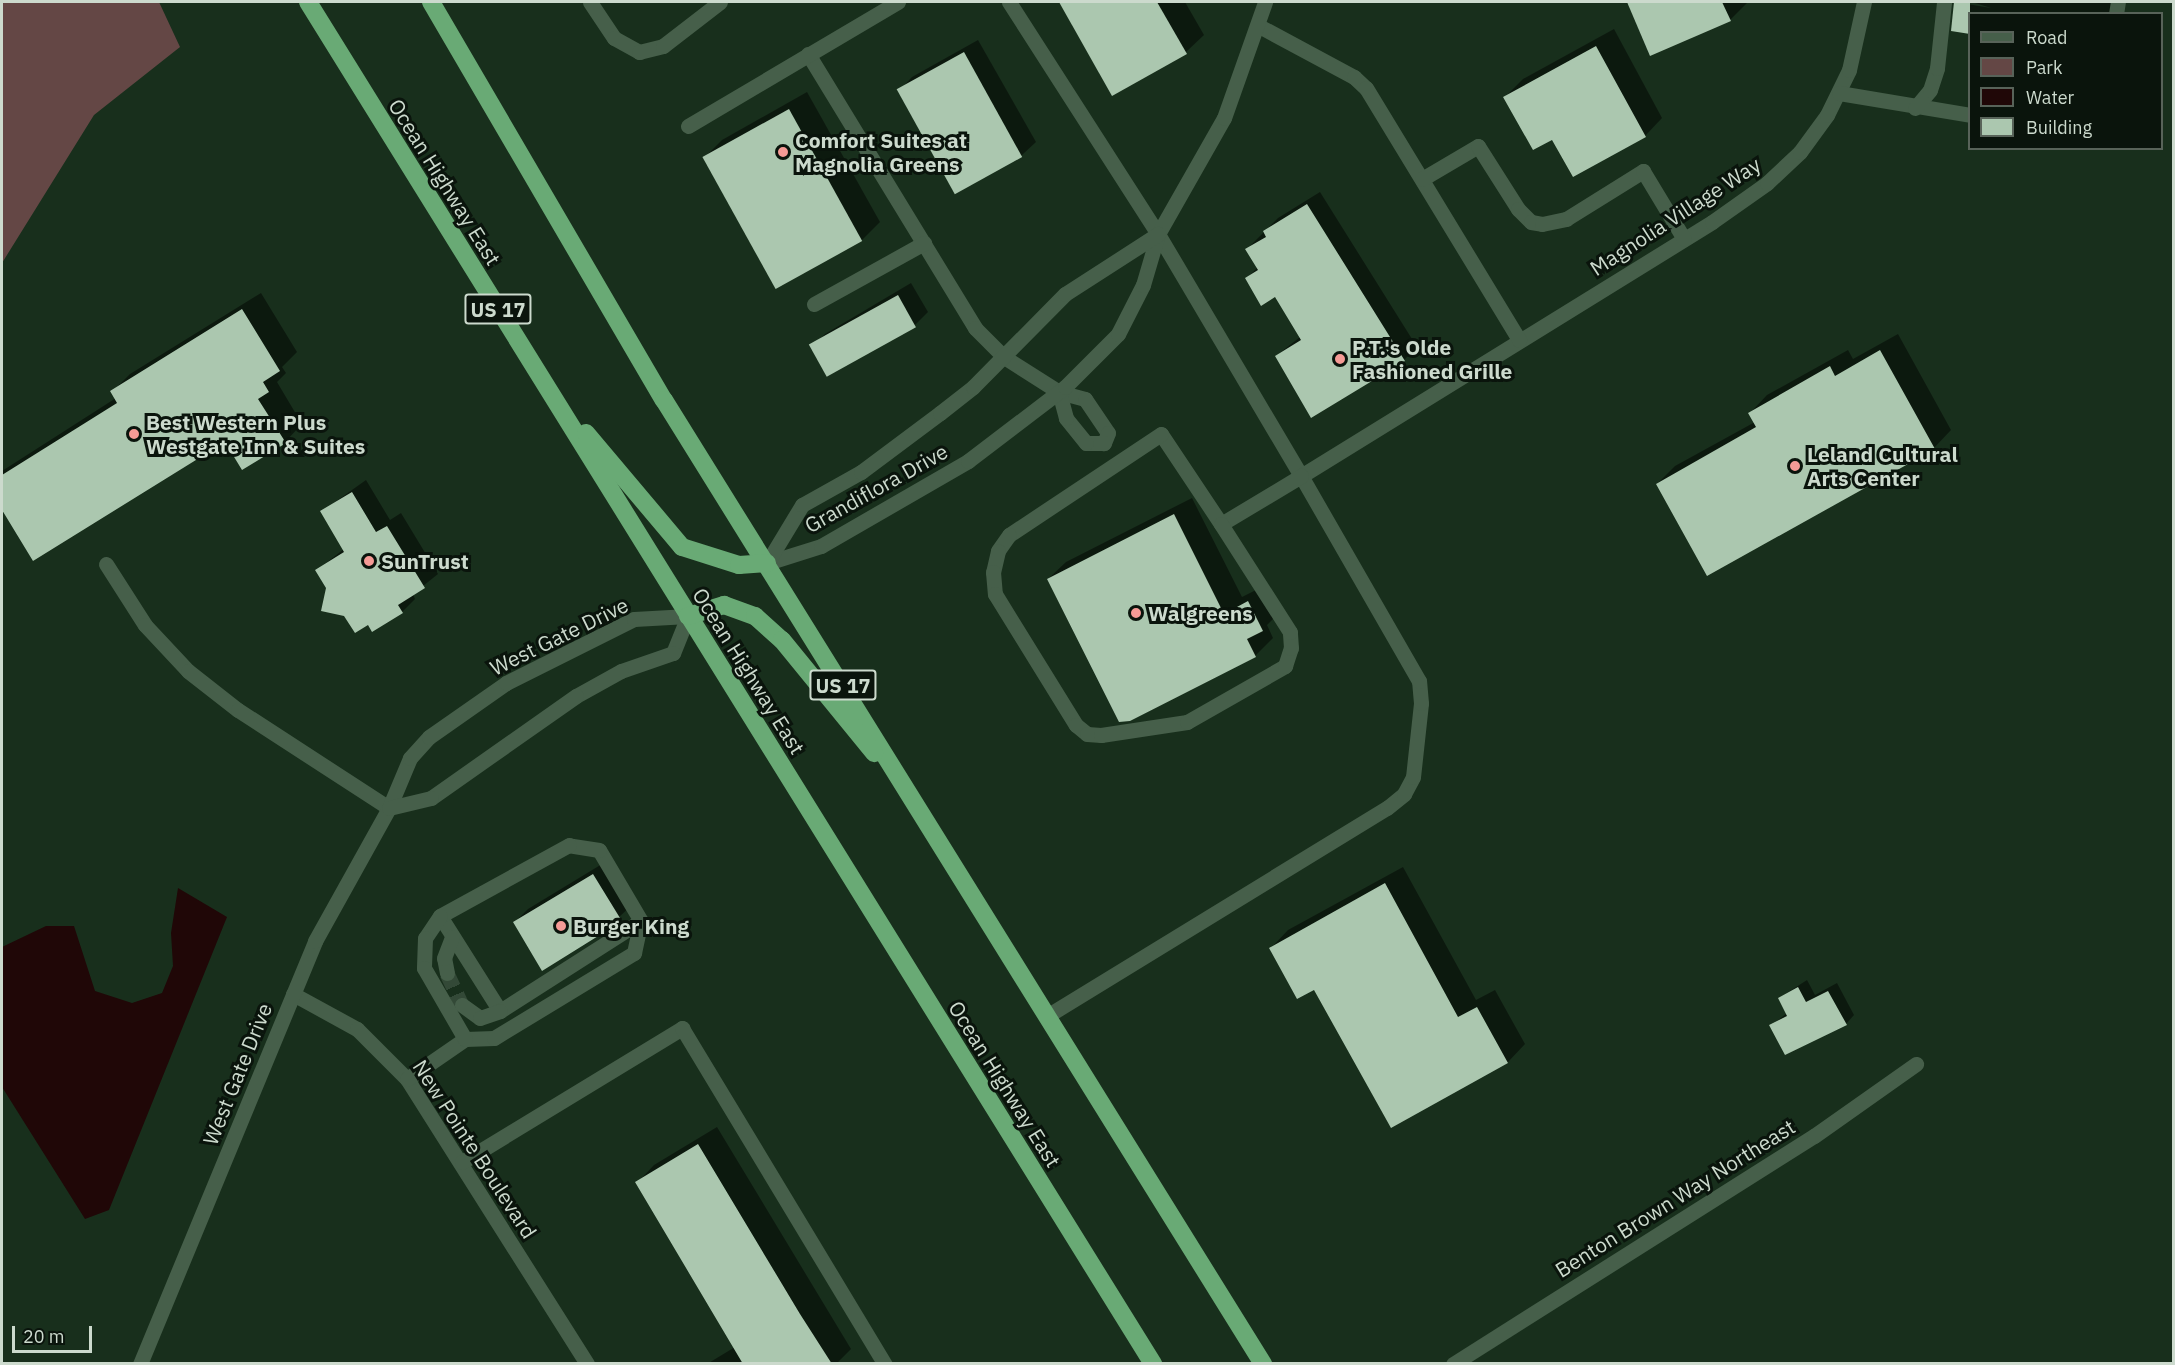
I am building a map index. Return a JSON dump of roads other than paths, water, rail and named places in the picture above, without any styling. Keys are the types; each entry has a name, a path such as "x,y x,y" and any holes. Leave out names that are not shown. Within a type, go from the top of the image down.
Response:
{"highway":[{"name":"Ocean Highway East","path":"308,2 1153,1364"},
{"name":"US 17","path":"431,2 664,400 1263,1364"},
{"path":"546,386 682,547 739,565 767,563"},
{"path":"688,616 715,606 730,605 769,626 919,808"}],"street":[{"path":"590,2 614,38 639,52 651,52 720,2"},
{"path":"688,126 898,2"},
{"path":"1009,2 1158,234 1301,476 1419,681 1421,703 1413,777 1404,794 1388,808 1047,1016"},
{"name":"Grandiflora Drive","path":"767,563 821,546 968,461 1059,392 1098,356 1131,312 1158,234 1224,118 1259,26 1265,2"},
{"name":"Magnolia Village Way","path":"1221,524 1745,201 1784,169 1814,134 1839,93 1856,47 1863,2"},
{"path":"1915,108 1930,90 1937,68 1944,2"},
{"path":"1259,26 1353,77 1366,88 1519,340"},
{"path":"808,54 975,328 1004,357 1059,392 1086,399 1108,433 1104,443"},
{"path":"1839,93 1915,108 1968,115"},
{"path":"1422,179 1478,146 1518,209 1531,222 1542,224 1566,219 1643,171 1684,239"},
{"name":"Grandiflora Drive","path":"767,563 802,505 861,472 973,387 1065,294 1158,234"},
{"path":"814,304 924,243"},
{"path":"1059,392 1066,418 1086,443 1104,443"},
{"path":"1161,434 1221,524 1290,632 1292,648 1285,666 1187,722 1101,735 1087,734 1076,725 995,594 993,572 998,551 1009,535 1161,434"},
{"path":"1104,443 1117,462"},
{"path":"106,564 145,625 188,671 238,710 389,808 431,798 576,696 621,671 673,652 688,616"},
{"name":"West Gate Drive","path":"140,1364 292,994 335,900 389,808 410,758 429,737 481,697 634,619 688,616"},
{"path":"406,1079 465,1040 494,1038 634,953 641,921 599,850 569,845 440,916 425,938 424,968 465,1040"},
{"path":"440,916 500,1011"},
{"path":"462,1005 480,1018 500,1011 641,921"},
{"path":"447,974 444,958 452,937"},
{"name":"New Pointe Boulevard","path":"292,994 357,1029 406,1079 462,1162 587,1364"},
{"path":"462,1162 682,1028 885,1364"},
{"name":"Benton Brown Way Northeast","path":"1453,1364 1814,1136 1916,1064"}],"water":[{"path":"178,888 227,917 109,1210 85,1219 2,1087 2,947 46,926 74,926 95,991 132,1003 162,993 173,966 171,933"}],"tunnel":[{"path":"447,973 462,1005"}],"place":[{"name":"Comfort Suites at Magnolia Greens","path":"783,152"},
{"name":"P.T.'s Olde Fashioned Grille","path":"1340,359"},
{"name":"Best Western Plus Westgate Inn & Suites","path":"134,434"},
{"name":"Leland Cultural Arts Center","path":"1795,466"},
{"name":"SunTrust","path":"369,561"},
{"name":"Walgreens","path":"1136,613"},
{"name":"Burger King","path":"561,926"}]}
